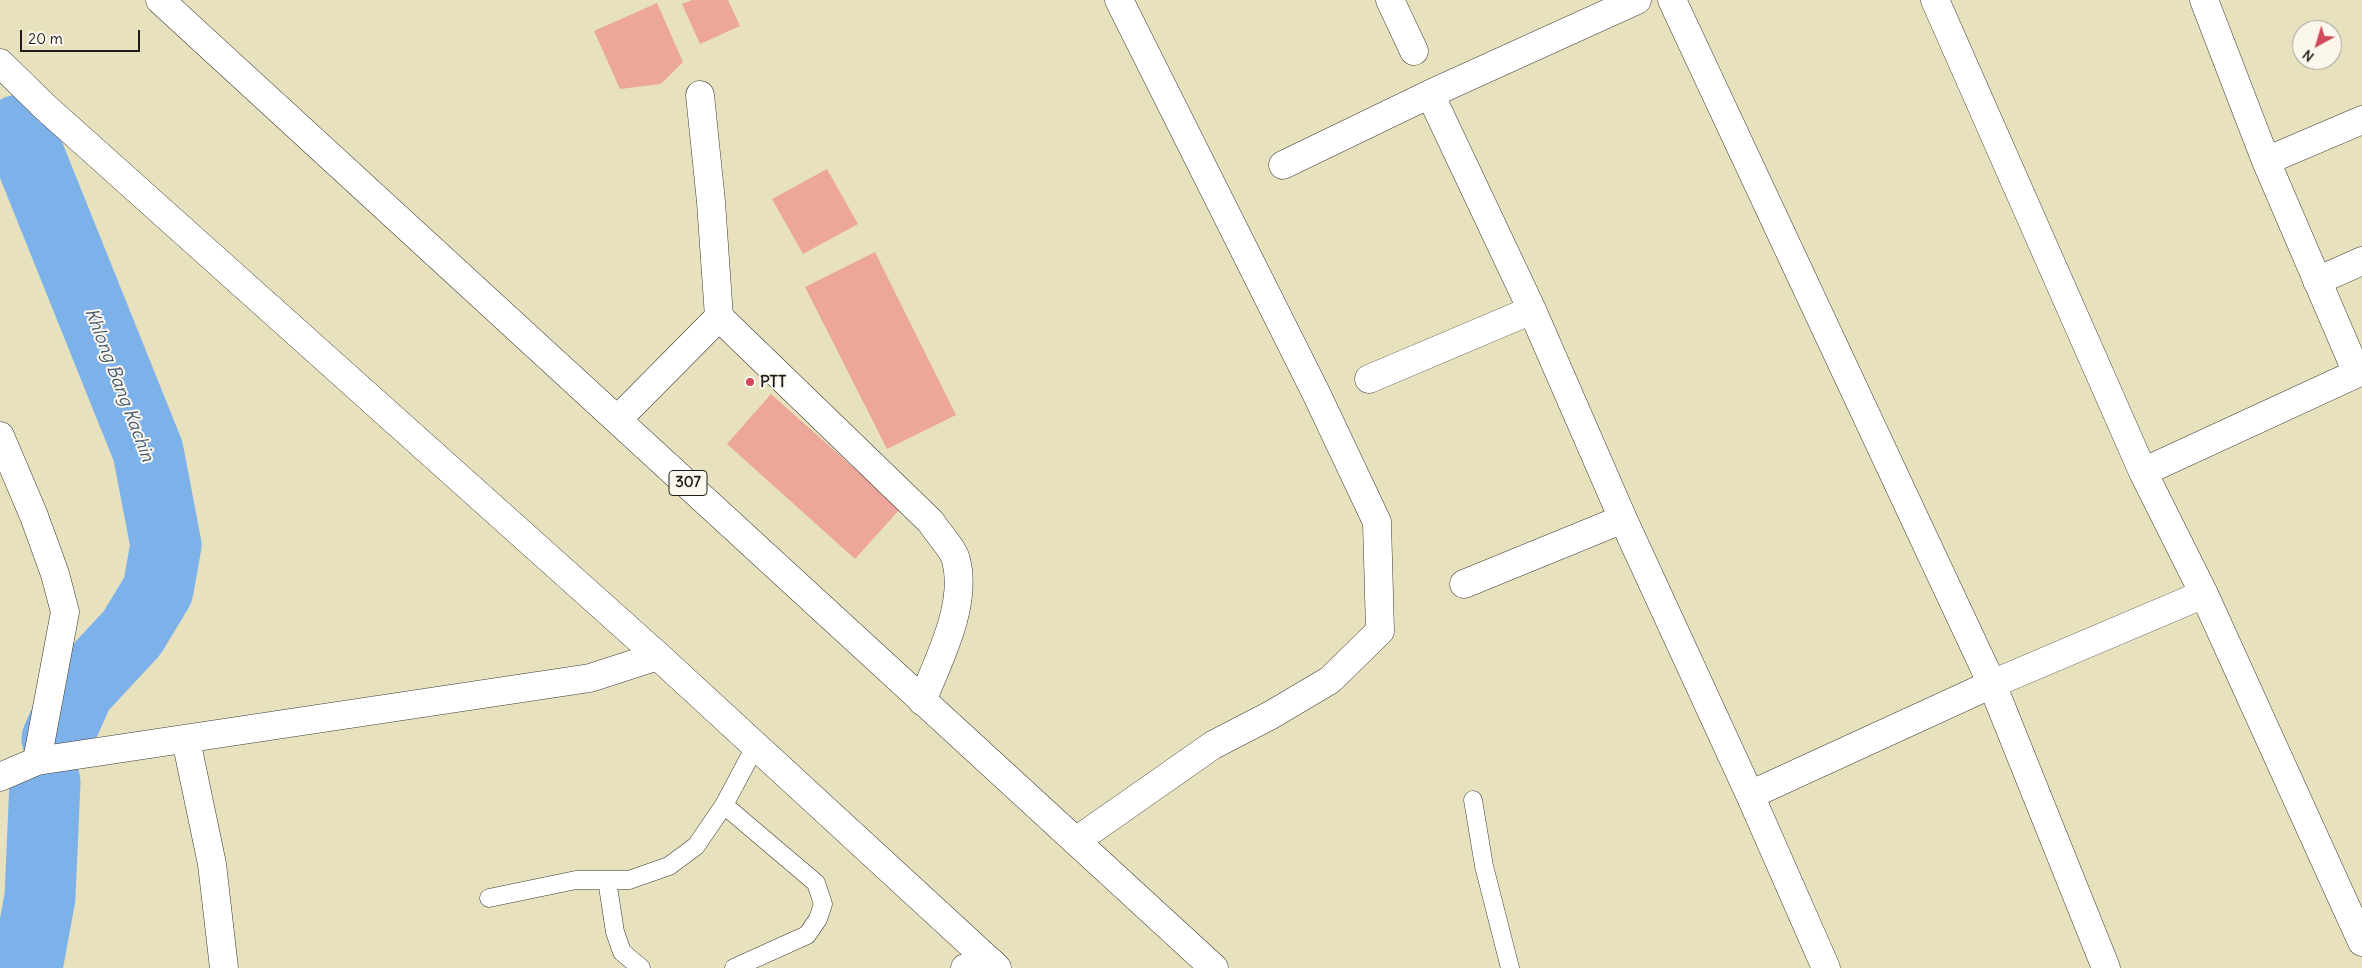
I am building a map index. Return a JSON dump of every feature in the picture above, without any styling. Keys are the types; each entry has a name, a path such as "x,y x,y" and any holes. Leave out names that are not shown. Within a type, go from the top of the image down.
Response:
{"street":[{"name":"307","path":"160,0 1214,968"},
{"path":"1076,841 1214,745 1271,715 1330,680 1380,631 1377,522 1316,393 1118,0"},
{"path":"1390,0 1414,51"},
{"path":"1283,165 1430,94 1637,0"},
{"path":"1672,0 1992,684 2106,968"},
{"path":"1934,0 2143,472 2204,594 2362,942"},
{"path":"2143,472 2360,372 2317,281 2266,161 2204,0"},
{"path":"0,64 658,656 994,965"},
{"path":"1430,94 1532,310 1623,519 1750,795 1826,968"},
{"path":"700,95 711,202 719,317 930,522 956,559 959,585 951,630 922,701"},
{"path":"2266,161 2362,120"},
{"path":"2317,281 2362,261"},
{"path":"1369,379 1532,310"},
{"path":"618,419 719,317"},
{"path":"0,436 34,516 55,574 65,612 37,761"},
{"path":"1464,584 1623,519"},
{"path":"1750,795 1992,684 2204,594"},
{"path":"0,777 37,761 590,678 658,656"},
{"path":"186,740 212,864 224,968"},
{"path":"965,968 994,965"}],"lane":[{"path":"489,898 576,880 629,880 669,866 696,846 724,805 756,745"},
{"path":"1473,800 1484,866 1510,968"},
{"path":"724,805 816,883 823,904 818,919 807,935 734,968"},
{"path":"607,880 615,932 622,952 641,968"}],"building":[{"path":"692,0 728,0 740,26 700,44 682,4"},
{"path":"657,3 683,62 661,84 620,89 594,31"},
{"path":"827,169 858,224 803,254 772,199"},
{"path":"875,252 956,415 887,449 805,287"},
{"path":"771,394 900,509 855,559 727,444"}],"waterway":[{"name":"Khlong Bang Kachin","path":"19,130 148,451 166,545 158,590 132,633 79,690 57,739"},
{"name":"Khlong Bang Kachin","path":"27,968 40,897 45,782"}],"place":[{"name":"PTT","path":"750,382"}]}
